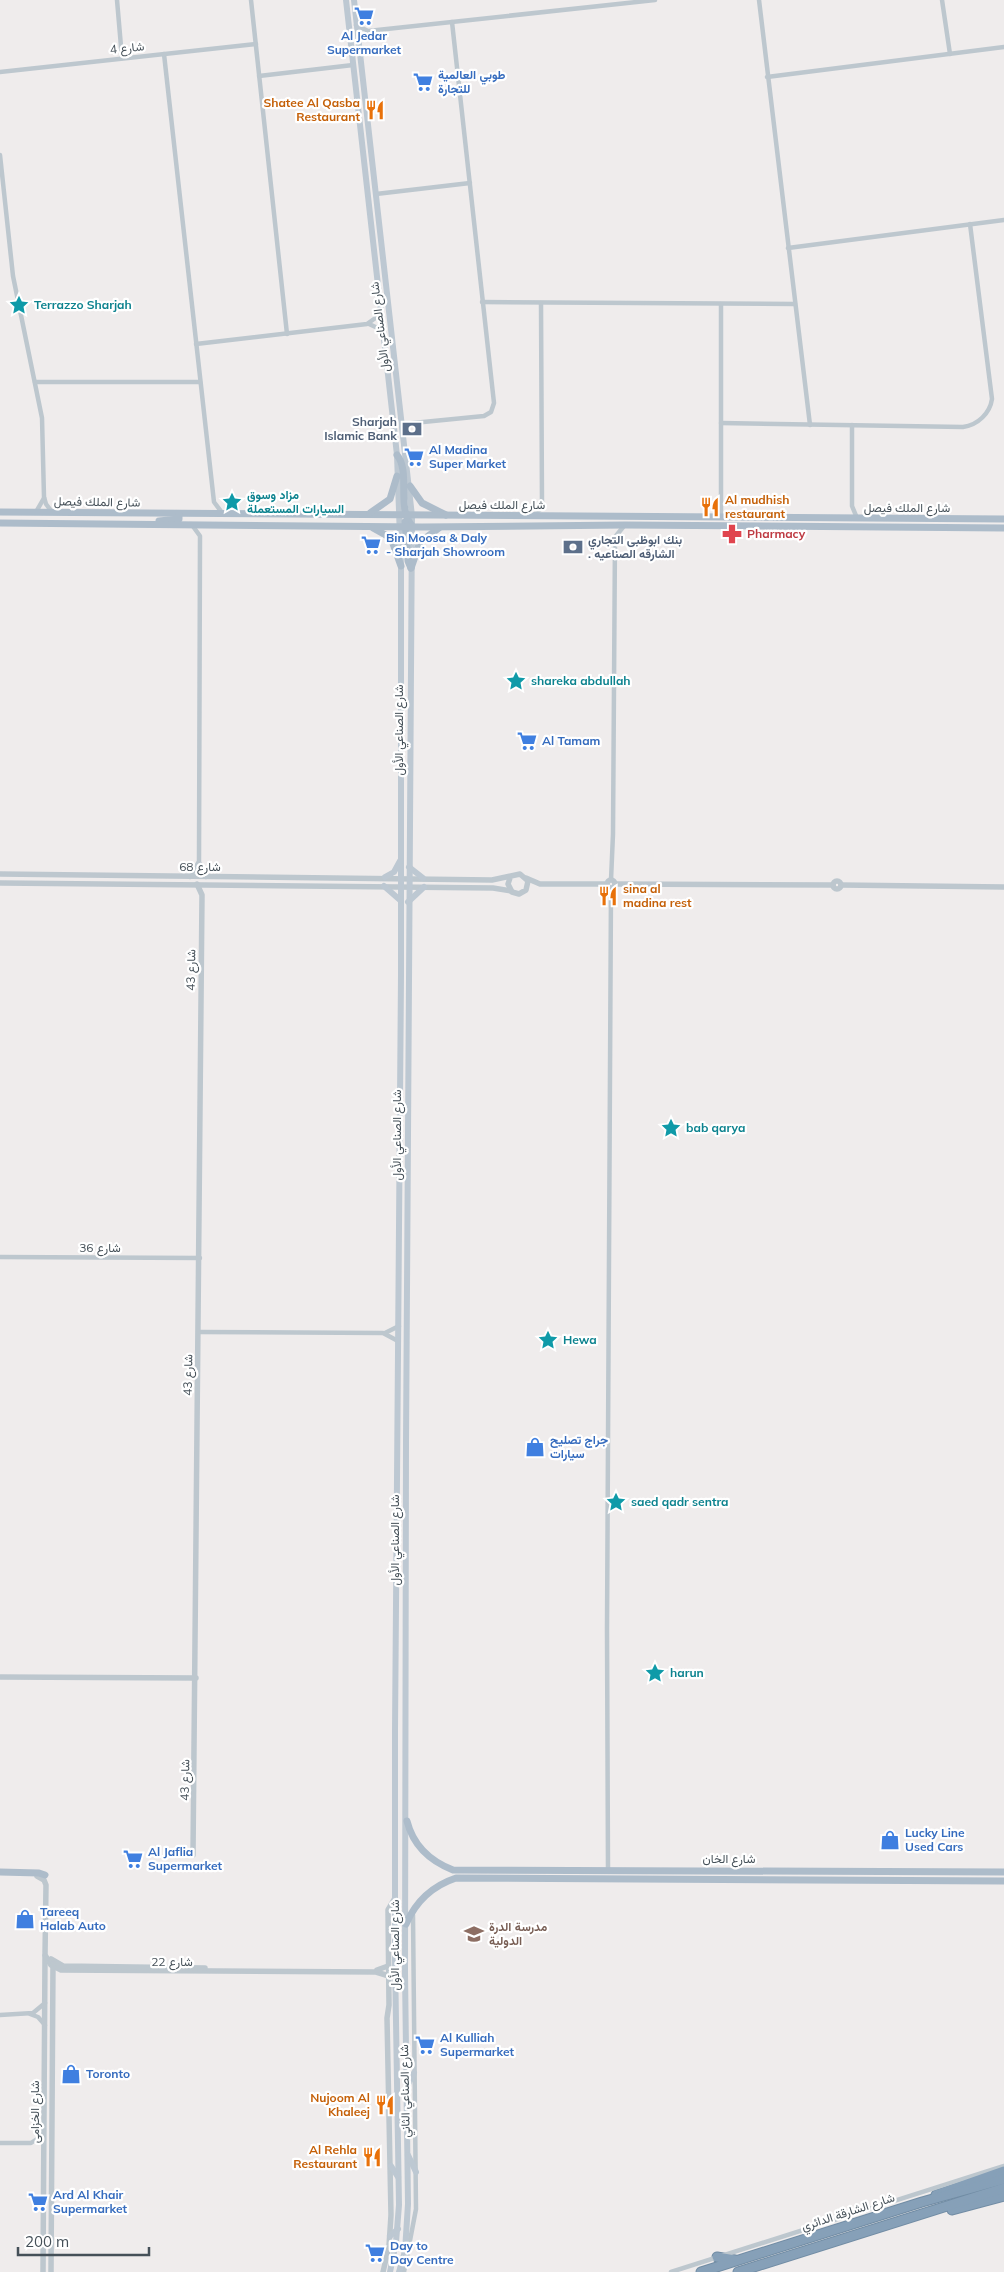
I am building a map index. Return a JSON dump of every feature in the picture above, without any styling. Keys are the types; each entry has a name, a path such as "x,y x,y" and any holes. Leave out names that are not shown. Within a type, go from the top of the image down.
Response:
{"highway":[{"path":"922,2202 939,2193 1004,2171"},
{"name":"شارع الشارقة الدائري","path":"701,2272 922,2202 1004,2179"},
{"name":"شارع الشارقة الدائري","path":"738,2272 1004,2188"},
{"path":"910,2219 926,2218 1004,2196"},
{"path":"717,2258 738,2260"}],"main road":[{"name":"شارع الصناعي الأول","path":"346,0 397,455 397,476 406,516"},
{"name":"شارع الصناعي الأول","path":"354,0 410,486 401,566 395,1898 398,2229 390,2272"},
{"path":"397,455 401,464 408,561 411,568"},
{"path":"368,514 390,500 397,476"},
{"path":"410,486 422,504 449,516"},
{"name":"شارع الملك فيصل","path":"0,512 205,515 368,514 721,519 1004,519"},
{"path":"159,524 160,520 179,519 178,514"},
{"name":"شارع الملك فيصل","path":"0,523 442,527 625,525 1004,528"},
{"path":"361,526 379,530 391,538 401,566"},
{"path":"411,568 420,542 429,534 442,527"},
{"name":"شارع الصناعي الأول","path":"399,2272 402,2265 408,2204 406,1924 408,867 411,568"},
{"path":"385,877 394,872 400,860"},
{"path":"408,867 423,878"},
{"path":"384,886 400,900"},
{"path":"408,902 424,887"},
{"name":"شارع الخان","path":"407,1821 411,1835 423,1850 435,1861 453,1870 608,1869 1004,1872"},
{"path":"0,1874 41,1876"},
{"name":"شارع الخان","path":"414,1908 434,1889 456,1878 1004,1881"},
{"path":"406,1924 414,1908"},
{"path":"388,1966 395,1960"},
{"path":"407,2021 413,2030"},
{"path":"407,2088 414,2073"},
{"path":"407,2153 416,2172"},
{"path":"391,2166 398,2178"},
{"path":"390,2236 398,2229"},
{"path":"402,2265 408,2258"}],"street":[{"path":"116,0 122,58"},
{"path":"251,0 287,334"},
{"path":"358,41 368,32 655,0"},
{"path":"759,0 810,425"},
{"path":"942,0 950,54"},
{"path":"403,424 484,416 491,412 494,403 452,22"},
{"path":"356,25 368,32"},
{"name":"شارع 4","path":"0,72 256,44"},
{"path":"767,77 1004,47"},
{"path":"164,54 214,502 224,514"},
{"path":"259,76 353,65"},
{"path":"0,155 1,181 13,276 43,425 44,497 47,507 53,513"},
{"path":"376,194 470,183"},
{"path":"788,248 1004,220"},
{"path":"721,423 963,427 977,422 990,408 992,396 970,224"},
{"path":"482,302 795,304"},
{"path":"534,517 542,506 542,303"},
{"path":"721,304 721,519"},
{"path":"196,344 367,324 381,314"},
{"path":"367,324 382,330"},
{"path":"35,382 200,382"},
{"path":"852,425 852,506 859,519"},
{"path":"36,512 44,497"},
{"path":"205,515 214,502"},
{"path":"542,506 551,517"},
{"path":"844,519 852,506"},
{"path":"191,524 200,536 199,862 206,877"},
{"path":"200,536 212,525"},
{"path":"605,525 615,537"},
{"path":"608,1869 607,1630 615,537 625,525"},
{"path":"190,877 199,862"},
{"name":"شارع 68","path":"0,874 190,877 400,877 492,880 510,878"},
{"path":"540,884 519,894 511,890 508,884 510,878 520,874 540,884 833,885 837,880 841,885 1004,887"},
{"path":"526,878 528,884 526,890"},
{"name":"شارع 68","path":"0,883 384,886 511,890"},
{"name":"شارع 43","path":"193,1855 202,895 197,884"},
{"path":"202,895 209,884"},
{"name":"شارع 36","path":"0,1258 200,1258"},
{"path":"199,1332 384,1333 399,1326"},
{"path":"384,1333 398,1341"},
{"path":"0,1677 196,1678"},
{"path":"41,1876 46,1885 45,1951 48,1960 53,1964"},
{"path":"41,1876 48,1881 48,1952 53,1964"},
{"path":"383,2272 390,2236 391,2166 389,2055 386,2040 389,1976 388,1910 395,1898"},
{"name":"شارع الصناعي الثاني","path":"404,2272 416,2220 412,1929 414,1908"},
{"name":"شارع الخزامى","path":"43,2272 45,1951"},
{"name":"شارع الخزامى","path":"51,2272 53,1964"},
{"name":"شارع 22","path":"53,1964 102,1967 379,1970 388,1966"},
{"name":"شارع 22","path":"53,1964 64,1971 376,1972 389,1976"},
{"path":"29,2014 38,2010 45,2002"},
{"path":"0,2015 29,2014 38,2017 45,2025"},
{"path":"0,2143 31,2143 37,2141 44,2134"},
{"path":"31,2143 44,2152"},
{"path":"671,2272 1004,2166"},
{"path":"44,2228 46,2252 51,2254"}],"place":[{"name":"Al Jedar Supermarket","path":"364,16"},
{"name":"طوبي العالمية للتجارة","path":"423,82"},
{"name":"Shatee Al Qasba Restaurant","path":"375,110"},
{"name":"Terrazzo Sharjah","path":"19,305"},
{"name":"Sharjah Islamic Bank","path":"412,429"},
{"name":"Al Madina Super Market","path":"414,457"},
{"name":"مزاد وسوق السيارات المستعملة","path":"232,502"},
{"name":"Al mudhish restaurant","path":"710,507"},
{"name":"Pharmacy","path":"732,534"},
{"name":"Bin Moosa & Daly - Sharjah Showroom","path":"371,545"},
{"name":"بنك ابوظبي التجاري . الشارقه الصناعيه","path":"573,547"},
{"name":"shareka abdullah","path":"516,681"},
{"name":"Al Tamam","path":"527,741"},
{"name":"sina al madina rest","path":"608,896"},
{"name":"bab qarya","path":"671,1128"},
{"name":"Hewa","path":"548,1340"},
{"name":"جراج تصليح سيارات","path":"535,1447"},
{"name":"saed qadr sentra","path":"616,1502"},
{"name":"harun","path":"655,1673"},
{"name":"Lucky Line Used Cars","path":"890,1840"},
{"name":"Al Jaflia Supermarket","path":"133,1859"},
{"name":"Tareeq Halab Auto","path":"25,1919"},
{"name":"مدرسة الدرة الدولية","path":"474,1934"},
{"name":"Al Kulliah Supermarket","path":"425,2045"},
{"name":"Toronto","path":"71,2074"},
{"name":"Nujoom Al Khaleej","path":"385,2105"},
{"name":"Al Rehla Restaurant","path":"372,2157"},
{"name":"Ard Al Khair Supermarket","path":"38,2202"},
{"name":"Day to Day Centre","path":"375,2253"}]}
